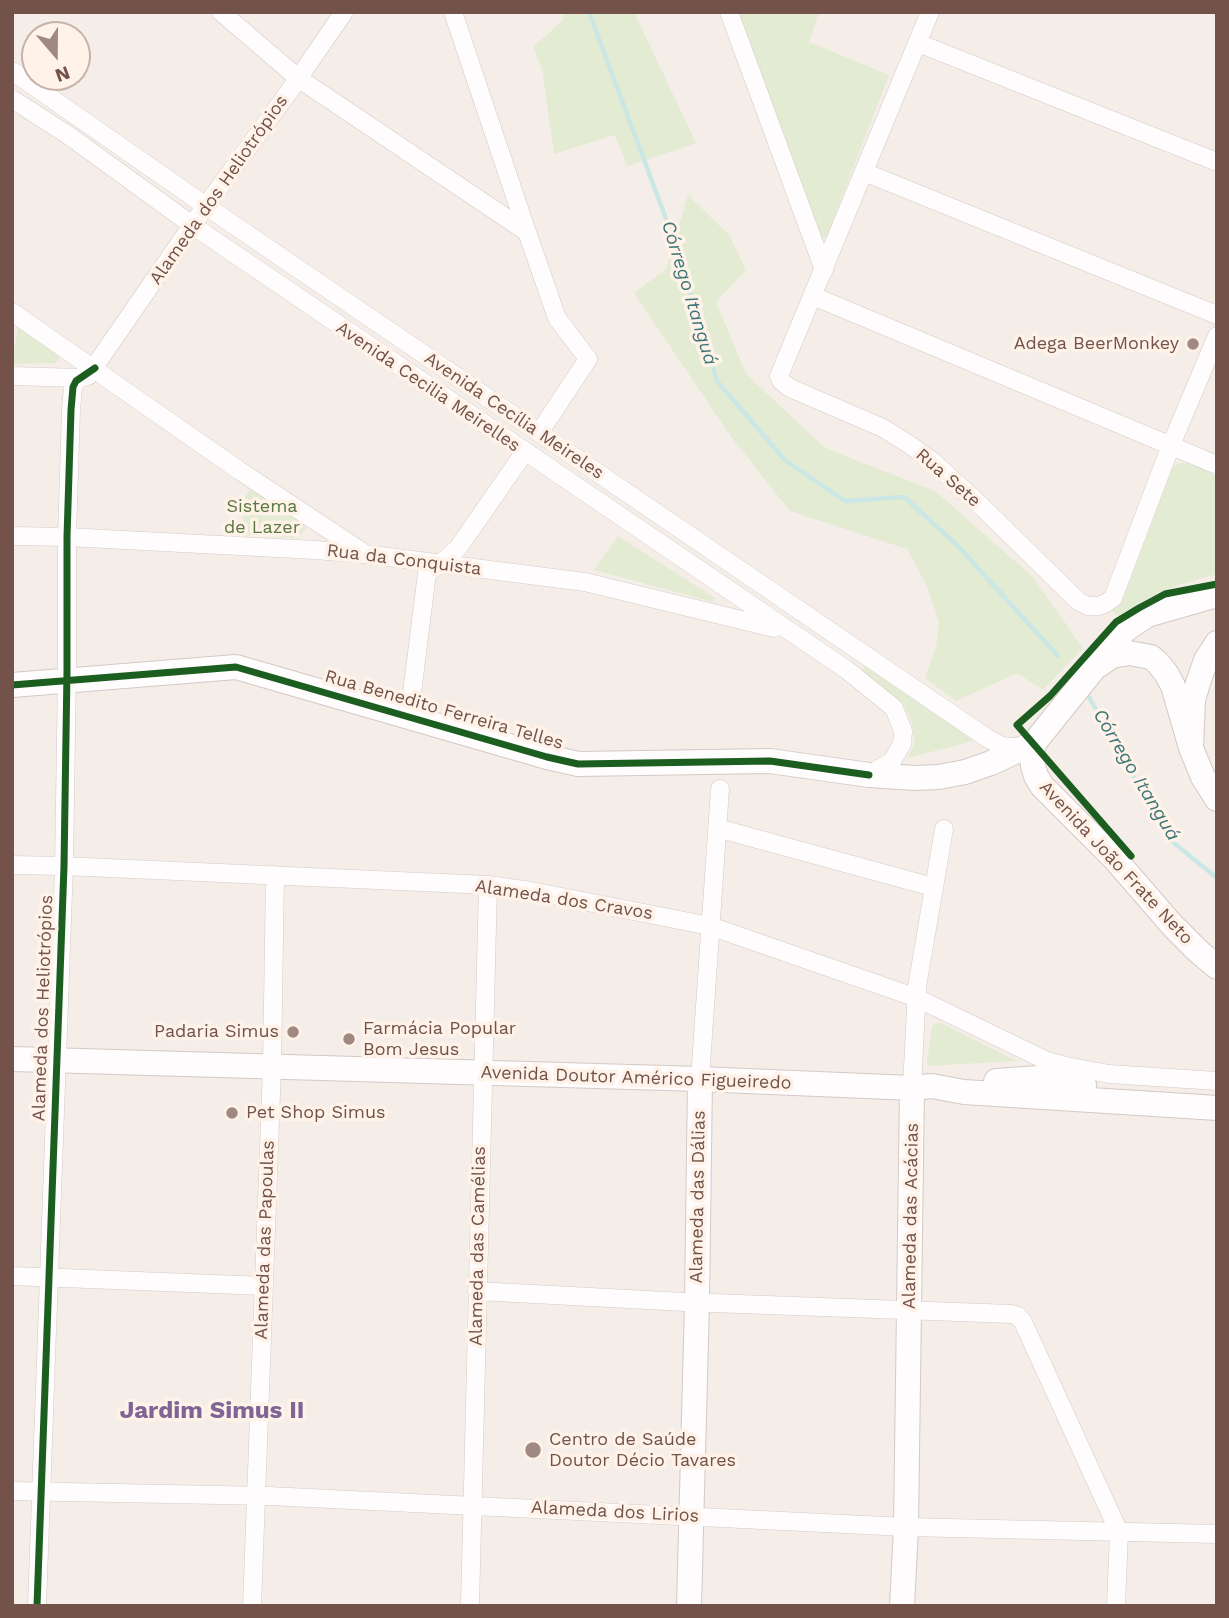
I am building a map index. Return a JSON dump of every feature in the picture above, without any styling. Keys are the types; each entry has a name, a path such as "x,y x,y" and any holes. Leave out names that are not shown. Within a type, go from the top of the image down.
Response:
{"main road":[{"path":"1028,745 1125,630 1147,615 1217,595"},
{"path":"1191,748 1195,692 1206,660 1217,643"},
{"path":"1083,680 1111,656 1129,653 1151,657 1166,673 1173,686 1191,748 1203,777 1217,799"},
{"name":"Rua Benedito Ferreira Telles","path":"12,685 236,667 578,764 770,761 869,775 939,777 991,763 1028,745"},
{"name":"Avenida João Frate Neto","path":"1028,745 1036,776 1042,786 1114,858 1208,960"},
{"name":"Avenida Doutor Américo Figueiredo","path":"12,1059 922,1087 1217,1108"},
{"path":"922,1087 1039,1077 1118,1090 1217,1094"},
{"name":"Alameda das Dálias","path":"689,1606 700,1079"},
{"name":"Alameda das Acácias","path":"902,1606 906,1527 909,1311 922,1087"}],"street":[{"path":"221,12 298,78 527,232"},
{"name":"Alameda dos Heliotrópios","path":"37,1606 64,866 71,410 87,373 344,12"},
{"path":"453,12 557,318 588,359 539,433"},
{"path":"729,12 824,270"},
{"path":"930,12 813,296 1217,465"},
{"path":"918,43 1217,162"},
{"name":"Avenida Cecília Meireles","path":"12,71 995,743 1010,747 1028,745"},
{"name":"Avenida Cecilia Meirelles","path":"12,99 68,135 192,225 524,453 847,670 894,708 903,731 902,744 892,761 869,775"},
{"path":"864,172 1217,315"},
{"name":"Rua Sete","path":"813,296 779,376 781,381 790,388 883,428 911,445 976,501 1078,601 1088,606 1099,606 1113,598 1171,445"},
{"path":"12,312 87,373 364,554"},
{"path":"1171,445 1217,337"},
{"path":"12,376 87,373"},
{"path":"409,717 427,573 458,548 524,453"},
{"path":"303,513 314,532 315,550"},
{"name":"Rua da Conquista","path":"12,536 364,554 585,582 789,632"},
{"path":"847,670 860,652"},
{"name":"Alameda das Dálias","path":"700,1079 720,789"},
{"path":"718,828 933,887"},
{"name":"Alameda das Acácias","path":"922,1087 917,986 944,829"},
{"name":"Alameda dos Cravos","path":"12,865 488,885 531,891 710,926 917,998 1047,1061 1088,1071 1217,1081"},
{"name":"Alameda das Papoulas","path":"252,1606 272,1068 275,875"},
{"name":"Alameda das Camélias","path":"470,1606 488,885"},
{"path":"1208,960 1217,978"},
{"path":"12,1276 264,1286"},
{"path":"477,1291 1018,1316 1119,1532 1116,1606"},
{"name":"Alameda dos Lirios","path":"12,1491 256,1496 906,1527 1217,1534"}],"green space":[{"path":"564,12 634,12 696,143 627,166 615,135 554,154 542,69 533,47 563,20"},
{"path":"738,12 819,12 809,42 889,75 827,236 823,238 819,239"},
{"path":"688,195 729,235 746,270 716,302 746,374 825,448 935,491 1032,576 1083,648 1043,690 1017,673 956,701 925,678 936,647 939,622 927,586 907,549 790,511 732,438 634,293 666,269"},
{"path":"18,325 59,351 60,357 56,363 12,364"},
{"path":"1180,463 1193,463 1217,477 1217,574 1178,585 1150,597 1118,616 1112,611 1126,591 1173,467"},
{"name":"Sistema de Lazer","path":"250,489 300,520 306,528 293,538 242,535 245,497"},
{"path":"618,536 715,598 713,602 594,570"},
{"path":"866,665 974,741 907,758 915,743 911,720 903,703 861,672"},
{"path":"941,1023 1017,1061 928,1066 932,1026"}],"waterway":[{"name":"Córrego Itanguá","path":"589,12 675,243 717,381 785,460 845,501 904,497 956,544 1058,656"},
{"name":"Córrego Itanguá","path":"1089,697 1169,839 1217,878"}],"cycle path":[{"path":"37,1606 64,866 71,410 76,381 95,368"},
{"path":"1131,856 1017,725 1050,696 1116,622 1165,594 1217,584"},
{"path":"12,685 236,667 578,764 770,761 869,775"}],"place":[{"name":"Adega BeerMonkey","path":"1193,344"},
{"name":"Padaria Simus","path":"293,1032"},
{"name":"Farmácia Popular Bom Jesus","path":"349,1039"},
{"name":"Pet Shop Simus","path":"232,1113"},
{"name":"Centro de Saúde Doutor Décio Tavares","path":"533,1450"}],"district":[{"name":"Jardim Simus II","path":"212,1411"}]}
